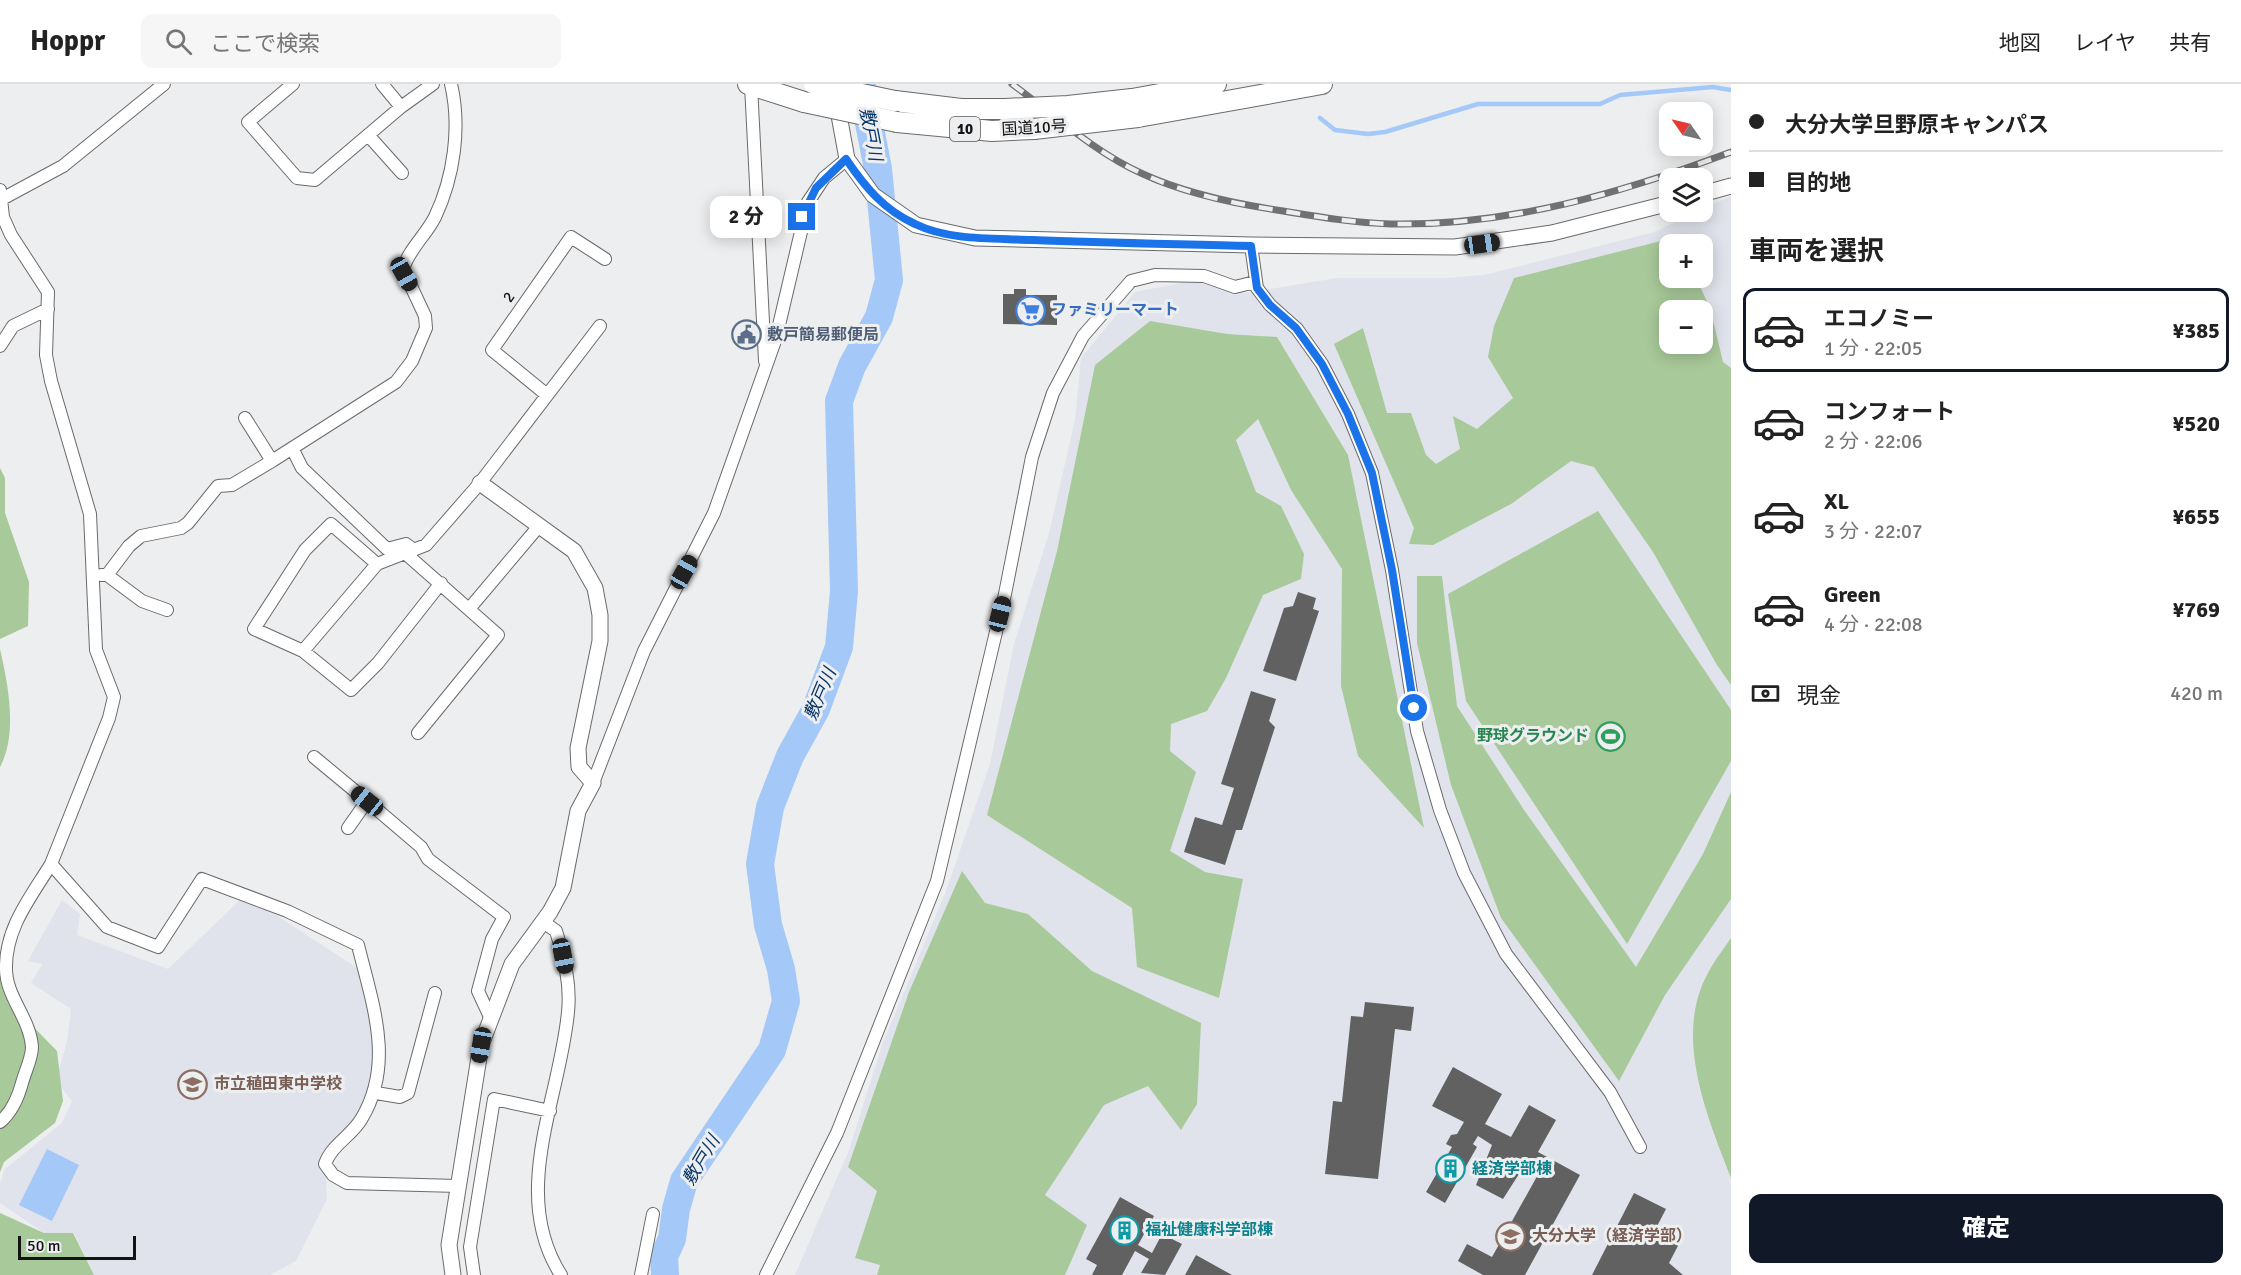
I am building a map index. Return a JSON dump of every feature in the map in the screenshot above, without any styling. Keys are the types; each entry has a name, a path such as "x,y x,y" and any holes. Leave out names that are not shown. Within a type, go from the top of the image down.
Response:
{"highway":[{"name":"国道10号","path":"750,84 804,102 897,122 964,129 1034,129 1135,108 1322,84"},
{"name":"国道10号","path":"814,84 895,102 961,109 1135,108 1216,84"}],"street":[{"path":"0,1122 9,1114 20,1090 32,1050 30,1032 11,993 6,970 8,941 18,916 51,864 109,718 114,697 96,650 90,514 48,368 45,331 49,300 46,286 11,235 3,217 1,197 63,166 87,149 164,84"},
{"path":"293,84 248,122 297,177 315,180 401,107 433,84"},
{"path":"382,84 401,107"},
{"path":"107,575 129,546 141,536 181,528 218,486 232,485 396,382 412,361 426,328 425,316 404,268 407,257 435,217 452,160 456,121 451,84"},
{"path":"750,84 766,372"},
{"path":"834,84 846,159 869,191 890,209 929,230 975,238 1251,246 1464,246 1552,233 1659,205"},
{"path":"368,135 402,173"},
{"path":"453,1275 449,1245 481,1045 512,964 563,888 578,811 593,783 644,651 708,528 766,372 808,202 824,178 846,159"},
{"path":"1713,191 1731,186"},
{"name":"2","path":"547,395 492,350 571,237 605,259"},
{"path":"1251,246 1255,282 1264,298 1296,328 1322,364 1348,414 1372,473 1392,570 1417,731 1437,802 1464,873 1506,954 1610,1092 1640,1147"},
{"path":"766,1275 837,1133 937,882 1005,594 1032,457 1053,393 1083,336 1131,281 1155,275 1204,276 1235,287 1255,282"},
{"path":"0,346 14,326 48,309"},
{"path":"303,651 377,564 426,545 480,483 600,326"},
{"path":"245,418 272,461"},
{"path":"292,448 302,468 387,549 406,544 441,583 498,635 418,733"},
{"path":"480,483 574,552 595,588 600,615 600,641 578,748 579,767 593,783"},
{"path":"377,564 332,524 305,550 254,629 303,651 351,690 378,663 441,583"},
{"path":"469,609 539,526"},
{"path":"94,576 107,575 142,601 167,610"},
{"path":"314,758 422,848 429,859 504,917 492,939 478,991 491,1019"},
{"path":"348,828 367,801"},
{"path":"51,864 107,927 158,947 202,879 287,911 358,945 378,1022 379,1056 376,1093 361,1121 330,1152 325,1164 333,1175 347,1183 458,1186"},
{"path":"542,921 556,931 568,980 568,1011 550,1111 540,1152 537,1192 540,1222 550,1258 561,1275"},
{"path":"376,1093 400,1096 408,1094 435,993"},
{"path":"474,1275 470,1246 494,1100 550,1111"},
{"path":"641,1275 653,1214"}],"shaded area":[{"path":"1731,196 1731,1275 795,1275 849,1150 882,1045 946,891 990,764 1014,644 1049,533 1075,420 1081,358 1135,292 1191,281 1246,293 1337,278 1447,278 1484,275 1654,232 1675,222 1713,222 1713,204"},
{"path":"245,895 365,973 379,1056 361,1121 325,1164 327,1199 296,1261 270,1275 94,1275 74,1233 44,1233 0,1203 0,1184 5,1169 62,1123 72,1101 56,1081 67,1041 71,1009 31,983 42,964 28,961 62,900 80,914 77,935 168,969"}],"green space":[{"path":"1659,242 1659,288 1701,288 1706,300 1659,300 1659,354 1713,354 1713,320 1723,362 1731,368 1731,685 1717,665 1653,552 1594,467 1571,461 1511,504 1433,545 1409,544 1414,528 1334,344 1363,328 1387,413 1411,413 1426,455 1436,464 1460,449 1453,416 1477,429 1513,398 1488,357 1494,326 1514,278"},
{"path":"1150,321 1227,334 1277,337 1348,455 1424,828 1358,756 1341,686 1342,569 1291,490 1258,419 1236,440 1256,492 1281,506 1304,554 1301,579 1263,595 1226,678 1207,711 1171,724 1170,751 1196,772 1170,851 1205,872 1243,879 1219,998 1137,967 1132,908 987,815 1057,551 1095,365"},
{"path":"0,468 5,478 5,513 29,582 28,626 0,639"},
{"name":"野球グラウンド","path":"1598,511 1731,710 1731,761 1627,944 1466,701 1448,594"},
{"path":"1417,576 1442,576 1457,706 1524,810 1636,967 1703,854 1731,792 1731,899 1665,995 1619,1081 1501,918 1451,785 1417,643"},
{"path":"0,649 8,693 10,724 9,740 0,767"},
{"path":"962,871 985,903 1028,914 1092,971 1201,1023 1197,1104 1181,1130 1148,1086 1104,1105 1045,1195 1087,1225 1065,1275 877,1275 880,1265 855,1258 877,1191 848,1167 909,992"},
{"path":"1731,938 1731,1178 1712,1129 1697,1076 1693,1023 1698,997 1708,973"},
{"path":"0,971 15,1008 57,1051 63,1101 55,1123 4,1162 0,1172"},
{"path":"0,1213 44,1233 73,1233 94,1275 0,1275"}],"water":[{"path":"47,1149 79,1165 52,1221 19,1205"}],"building":[{"name":"ファミリーマート","path":"1014,289 1026,289 1026,295 1057,295 1057,325 1003,324 1003,294 1014,294"},
{"path":"1298,592 1316,598 1313,609 1319,611 1296,681 1263,671 1284,608 1293,606"},
{"path":"1251,691 1276,699 1269,721 1275,727 1242,830 1236,830 1225,865 1184,852 1195,817 1222,825 1234,788 1221,784"},
{"path":"1365,1002 1414,1007 1411,1031 1395,1029 1378,1179 1325,1174 1333,1101 1342,1102 1351,1016 1363,1017"},
{"path":"1453,1067 1502,1094 1485,1124 1511,1137 1529,1105 1556,1120 1538,1152 1580,1175 1525,1275 1483,1275 1458,1261 1467,1244 1492,1257 1540,1171 1526,1163 1503,1199 1476,1185 1492,1145 1478,1136 1473,1144 1477,1147 1445,1203 1426,1192 1452,1147 1446,1144 1451,1135 1457,1134 1464,1122 1432,1106"},
{"path":"1634,1193 1666,1209 1655,1230 1680,1242 1669,1263 1683,1275 1592,1275"},
{"name":"福祉健康科学部棟","path":"1120,1197 1154,1216 1138,1245 1152,1253 1162,1234 1182,1244 1165,1275 1141,1273 1149,1259 1135,1251 1122,1275 1092,1275 1097,1265 1086,1259"},
{"path":"1196,1255 1232,1275 1185,1275"}],"waterway":[{"name":"敷戸川","path":"665,1275 664,1256 672,1239 676,1209 684,1181 772,1050 786,1001 781,969 768,925 760,864 770,807 790,756 816,709 839,647 844,591 839,401 852,366 879,317 889,280 878,169 862,87"},
{"path":"1320,118 1335,130 1368,134 1385,132 1478,104 1600,104 1620,95 1713,87 1731,90"}],"railway":[{"path":"1012,84 1109,155 1159,181 1194,193 1229,201 1364,222 1435,223 1522,213 1648,181 1731,152"}],"place":[{"name":"ファミリーマート","path":"1030,310"},
{"name":"敷戸簡易郵便局","path":"746,335"},
{"name":"野球グラウンド","path":"1610,736"},
{"name":"市立稙田東中学校","path":"193,1084"},
{"name":"経済学部棟","path":"1451,1169"},
{"name":"福祉健康科学部棟","path":"1124,1230"},
{"name":"大分大学（経済学部）","path":"1511,1236"}],"route":[{"path":"802,217 816,188 846,159 869,191 901,217 929,230 952,235 1050,241 1251,246 1253,274 1257,288 1270,305 1296,328 1315,352 1330,377 1357,433 1372,473 1392,570 1414,708"}]}
